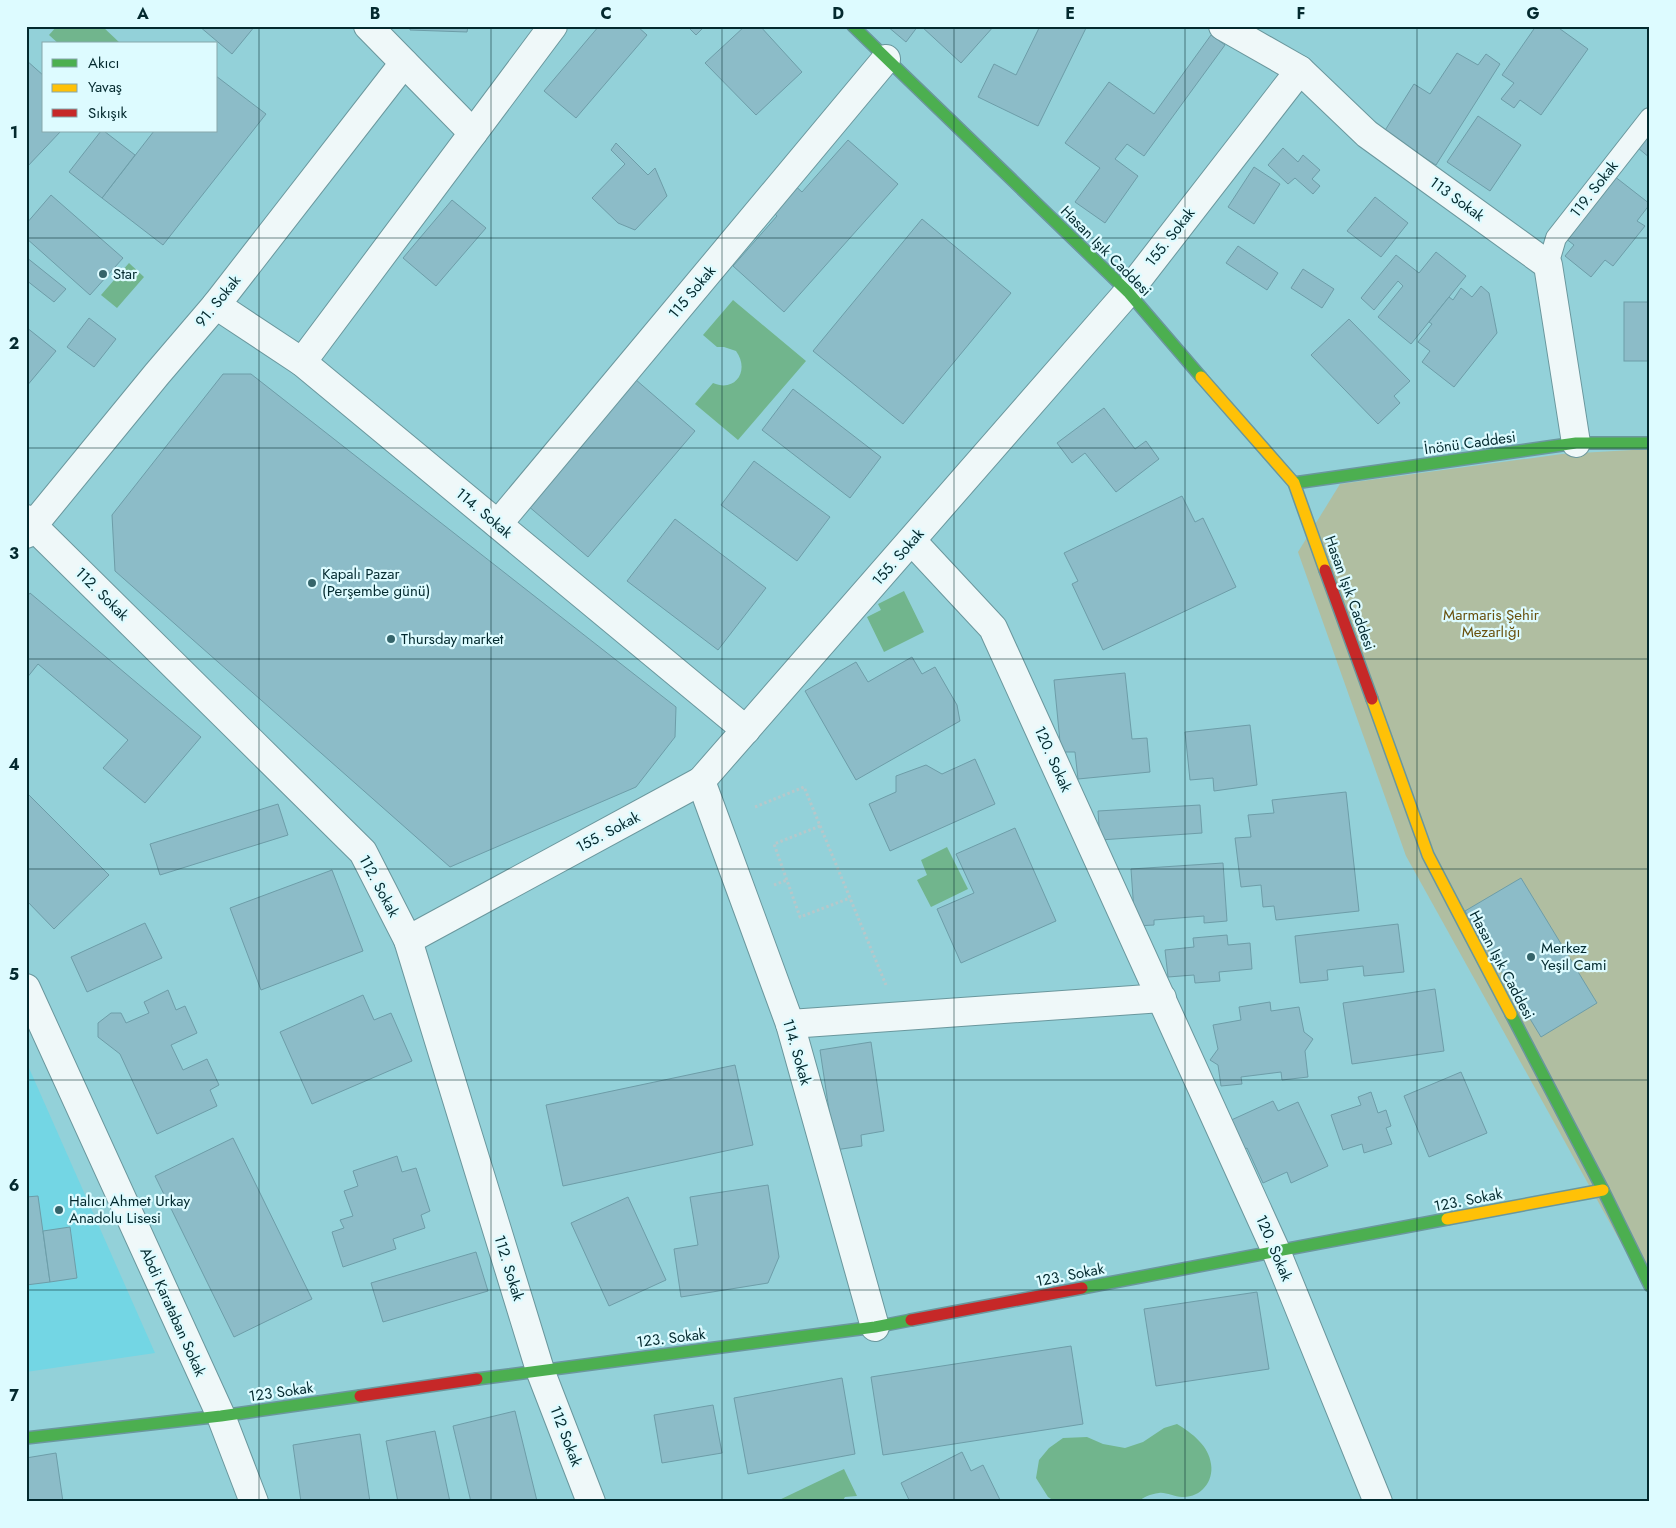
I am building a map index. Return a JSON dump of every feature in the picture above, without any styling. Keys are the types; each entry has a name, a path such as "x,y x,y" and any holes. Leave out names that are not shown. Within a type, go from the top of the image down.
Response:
{"street":[{"path":"368,26 473,133"},
{"path":"302,362 553,26"},
{"name":"Hasan Işık Caddesi","path":"853,26 1128,292 1294,483 1428,855 1603,1190 1650,1286"},
{"name":"113 Sokak","path":"1223,26 1300,70 1367,134 1548,265"},
{"name":"115 Sokak","path":"498,524 886,59"},
{"name":"91. Sokak","path":"29,526 216,304 404,63"},
{"name":"155. Sokak","path":"408,940 701,781 1128,292 1300,70"},
{"path":"1548,265 1576,443"},
{"name":"114. Sokak","path":"216,304 302,362 746,730"},
{"name":"İnönü Caddesi","path":"1294,483 1576,443 1650,443"},
{"name":"112. Sokak","path":"29,526 363,852 408,940 540,1370"},
{"name":"120. Sokak","path":"912,541 993,628 1276,1251 1378,1502"},
{"name":"114. Sokak","path":"701,781 790,1024 875,1328"},
{"name":"Abdi Karataban Sokak","path":"26,988 221,1416 254,1502"},
{"path":"790,1024 1162,998"},
{"name":"123. Sokak","path":"540,1370 875,1328 1603,1190"},
{"name":"123 Sokak","path":"26,1438 221,1416 540,1370"},
{"name":"112 Sokak","path":"540,1370 592,1502"}],"lane":[{"name":"119. Sokak","path":"1548,265 1556,238 1650,118"}],"path":[{"path":"755,807 804,787 899,1016"},
{"path":"820,826 774,844 800,917 850,898"}],"shaded area":[{"path":"57,26 102,26 119,42 57,42 49,35"},
{"path":"129,263 144,277 117,308 101,295"},
{"path":"733,300 806,361 738,440 695,404 713,383 728,385 738,378 741,372 742,365 736,351 717,347 703,335"},
{"path":"904,591 924,632 884,652 867,617 881,610 878,604"},
{"path":"947,847 968,889 931,907 917,880 927,875 921,860"},
{"name":"Halıcı Ahmet Urkay Anadolu Lisesi","path":"26,1063 29,1068 155,1353 26,1372"},
{"path":"1177,1424 1199,1441 1210,1457 1211,1471 1208,1483 1195,1495 1182,1497 1159,1493 1147,1496 1137,1502 1056,1502 1048,1497 1036,1478 1039,1460 1049,1448 1063,1438 1087,1437 1103,1444 1125,1448 1143,1442 1164,1428"},
{"path":"844,1469 857,1496 845,1497 842,1502 775,1502"}],"green space":[{"name":"Marmaris Şehir Mezarlığı","path":"1650,449 1650,1295 1406,856 1298,552 1340,484 1562,454"}],"building":[{"path":"199,26 255,26 232,54"},
{"path":"410,26 468,26 467,32 410,30"},
{"path":"599,26 637,26 647,35 576,118 544,91"},
{"path":"687,26 705,26 696,35"},
{"path":"745,26 760,26 802,72 756,115 705,63"},
{"path":"887,26 918,26 906,42"},
{"path":"921,26 994,26 961,63"},
{"path":"1040,26 1087,26 1038,126 978,97 994,64 1016,75"},
{"path":"1536,26 1556,26 1588,49 1541,115 1520,100 1514,108 1501,99 1514,83 1502,75"},
{"path":"1211,35 1225,45 1144,156 1127,144 1115,159 1138,176 1105,223 1075,202 1100,168 1065,143 1109,82 1154,114"},
{"path":"1457,53 1478,65 1486,54 1500,64 1436,165 1384,132 1414,84 1430,94"},
{"path":"26,60 42,74 42,132 60,132 26,168"},
{"path":"218,78 266,114 163,245 102,198 153,132 218,132"},
{"path":"1478,116 1521,145 1490,191 1447,162"},
{"path":"100,132 105,132 135,155 102,198 69,172"},
{"path":"1650,134 1650,158 1638,148"},
{"path":"848,140 898,184 784,312 733,266 777,216 768,207 790,181 802,192"},
{"path":"616,143 648,175 655,168 667,196 635,230 618,223 592,198 625,164 611,150"},
{"path":"1283,148 1298,162 1303,155 1320,170 1312,179 1320,186 1313,194 1295,178 1288,184 1268,165"},
{"path":"1254,167 1280,184 1254,224 1228,207"},
{"path":"1614,176 1650,204 1637,221 1645,226 1613,266 1605,260 1591,277 1565,256 1574,245 1565,238"},
{"path":"51,195 123,258 90,295 26,238 26,224"},
{"path":"1375,197 1408,223 1381,257 1347,231"},
{"path":"452,200 486,228 436,286 403,258"},
{"path":"922,219 1011,293 903,424 813,351"},
{"path":"1238,246 1278,273 1267,290 1226,263"},
{"path":"1436,252 1466,276 1411,344 1378,317 1403,286 1398,281 1374,310 1361,298 1396,255 1419,273"},
{"path":"26,257 66,289 54,302 26,280"},
{"path":"1303,269 1334,289 1322,308 1291,288"},
{"path":"1481,286 1489,293 1497,333 1454,387 1422,362 1430,351 1418,342 1432,324 1429,322 1449,297 1453,300 1461,288 1472,297"},
{"path":"1624,302 1650,302 1650,361 1624,361"},
{"path":"89,318 116,339 94,367 67,347"},
{"path":"1349,319 1410,381 1394,396 1400,403 1378,424 1311,355"},
{"path":"26,327 56,351 26,387"},
{"name":"Thursday market","path":"223,374 251,374 676,707 675,737 636,787 450,867 115,571 112,515"},
{"path":"635,379 695,431 588,557 527,505"},
{"path":"793,389 881,457 850,498 762,430"},
{"path":"1104,408 1135,449 1146,441 1159,459 1116,492 1085,453 1072,463 1057,443"},
{"path":"754,461 830,517 797,561 721,505"},
{"path":"1182,496 1195,522 1203,518 1236,587 1103,650 1072,584 1078,581 1064,553"},
{"path":"675,519 766,588 718,650 627,581"},
{"path":"30,593 201,737 145,803 103,768 128,740 38,664 26,679 26,598"},
{"path":"912,657 922,674 935,667 957,705 960,721 856,780 805,691 856,662 868,682"},
{"path":"1125,673 1132,739 1147,738 1150,772 1078,779 1075,752 1061,752 1054,680"},
{"path":"1250,725 1257,785 1214,791 1213,778 1190,780 1185,732"},
{"path":"975,759 995,804 890,851 869,804 896,792 896,776 926,765 942,774"},
{"path":"26,792 109,875 54,929 26,900"},
{"path":"1346,792 1359,911 1276,920 1274,906 1263,907 1261,885 1241,887 1235,838 1251,837 1248,815 1274,813 1272,800"},
{"path":"278,804 288,835 160,875 150,844"},
{"path":"1200,805 1202,833 1100,840 1098,811"},
{"path":"1015,828 1056,921 961,963 937,909 974,893 956,854"},
{"path":"1223,863 1227,921 1204,923 1204,916 1154,920 1154,925 1135,926 1131,869"},
{"path":"332,870 363,951 261,990 230,908"},
{"name":"Merkez Yeşil Cami","path":"1521,878 1597,1003 1541,1037 1465,911"},
{"path":"145,923 162,958 87,992 71,957"},
{"path":"1398,924 1404,972 1364,976 1363,966 1327,970 1328,980 1300,983 1295,936"},
{"path":"1227,935 1228,945 1250,943 1252,969 1219,972 1220,981 1195,983 1194,975 1168,977 1165,950 1194,947 1193,938"},
{"path":"1435,989 1444,1051 1352,1064 1343,1003"},
{"path":"168,990 176,1010 185,1006 197,1033 171,1045 183,1070 207,1059 219,1085 210,1090 217,1106 157,1134 120,1054 98,1037 98,1023 111,1013 121,1013 126,1023 149,1013 144,1002"},
{"path":"363,995 374,1020 391,1013 412,1061 312,1104 280,1032"},
{"path":"1270,1002 1271,1011 1299,1007 1304,1032 1313,1039 1305,1051 1308,1077 1282,1080 1281,1072 1241,1077 1242,1084 1221,1086 1218,1065 1210,1060 1218,1049 1213,1025 1241,1020 1239,1007"},
{"path":"871,1042 884,1131 861,1135 862,1146 835,1150 820,1050"},
{"path":"735,1065 753,1145 563,1186 546,1105"},
{"path":"1461,1072 1487,1133 1429,1157 1404,1096"},
{"path":"1371,1092 1378,1113 1386,1110 1391,1126 1386,1128 1392,1144 1364,1153 1362,1144 1343,1150 1331,1115 1361,1105 1358,1097"},
{"path":"1273,1101 1278,1111 1298,1102 1328,1166 1291,1183 1287,1172 1263,1183 1247,1148 1241,1151 1227,1122"},
{"path":"233,1138 312,1299 234,1337 155,1176"},
{"path":"397,1156 402,1172 416,1168 430,1211 421,1215 425,1228 393,1239 396,1249 343,1267 332,1232 344,1228 340,1220 353,1216 344,1191 358,1186 353,1171"},
{"path":"768,1185 779,1257 768,1283 681,1297 674,1249 698,1245 690,1197"},
{"path":"38,1196 50,1282 26,1285 26,1197"},
{"path":"628,1197 666,1280 609,1306 571,1223"},
{"path":"70,1227 77,1278 50,1282 43,1231"},
{"path":"476,1252 488,1291 383,1322 371,1283"},
{"path":"1257,1292 1269,1369 1156,1386 1144,1309"},
{"path":"1071,1346 1083,1424 883,1455 871,1377"},
{"path":"842,1378 855,1454 748,1474 734,1398"},
{"path":"713,1405 722,1453 662,1463 654,1415"},
{"path":"515,1411 537,1501 471,1502 453,1426"},
{"path":"435,1431 450,1502 398,1502 386,1441"},
{"path":"360,1434 370,1502 301,1502 293,1445"},
{"path":"962,1452 971,1471 983,1465 1001,1502 910,1502 901,1483"},
{"path":"56,1453 63,1502 26,1502 26,1458"}],"traffic: fast":[{"path":"853,26 1128,292 1201,377"},
{"path":"1294,483 1576,443 1650,443"},
{"path":"1511,1014 1603,1190 1650,1286"},
{"path":"1082,1288 1447,1219"},
{"path":"477,1379 875,1327 911,1320"},
{"path":"26,1438 221,1416 360,1396"}],"traffic: slow":[{"path":"1201,377 1294,483 1325,570"},
{"path":"1372,699 1428,855 1511,1014"},
{"path":"1447,1219 1603,1190"}],"traffic: jam":[{"path":"1325,570 1372,699"},
{"path":"911,1320 1082,1288"},
{"path":"360,1396 477,1379"}],"place":[{"name":"Star","path":"103,274"},
{"name":"Kapalı Pazar (Perşembe günü)","path":"312,583"},
{"name":"Thursday market","path":"391,639"},
{"name":"Merkez Yeşil Cami","path":"1531,957"},
{"name":"Halıcı Ahmet Urkay Anadolu Lisesi","path":"59,1210"}]}
